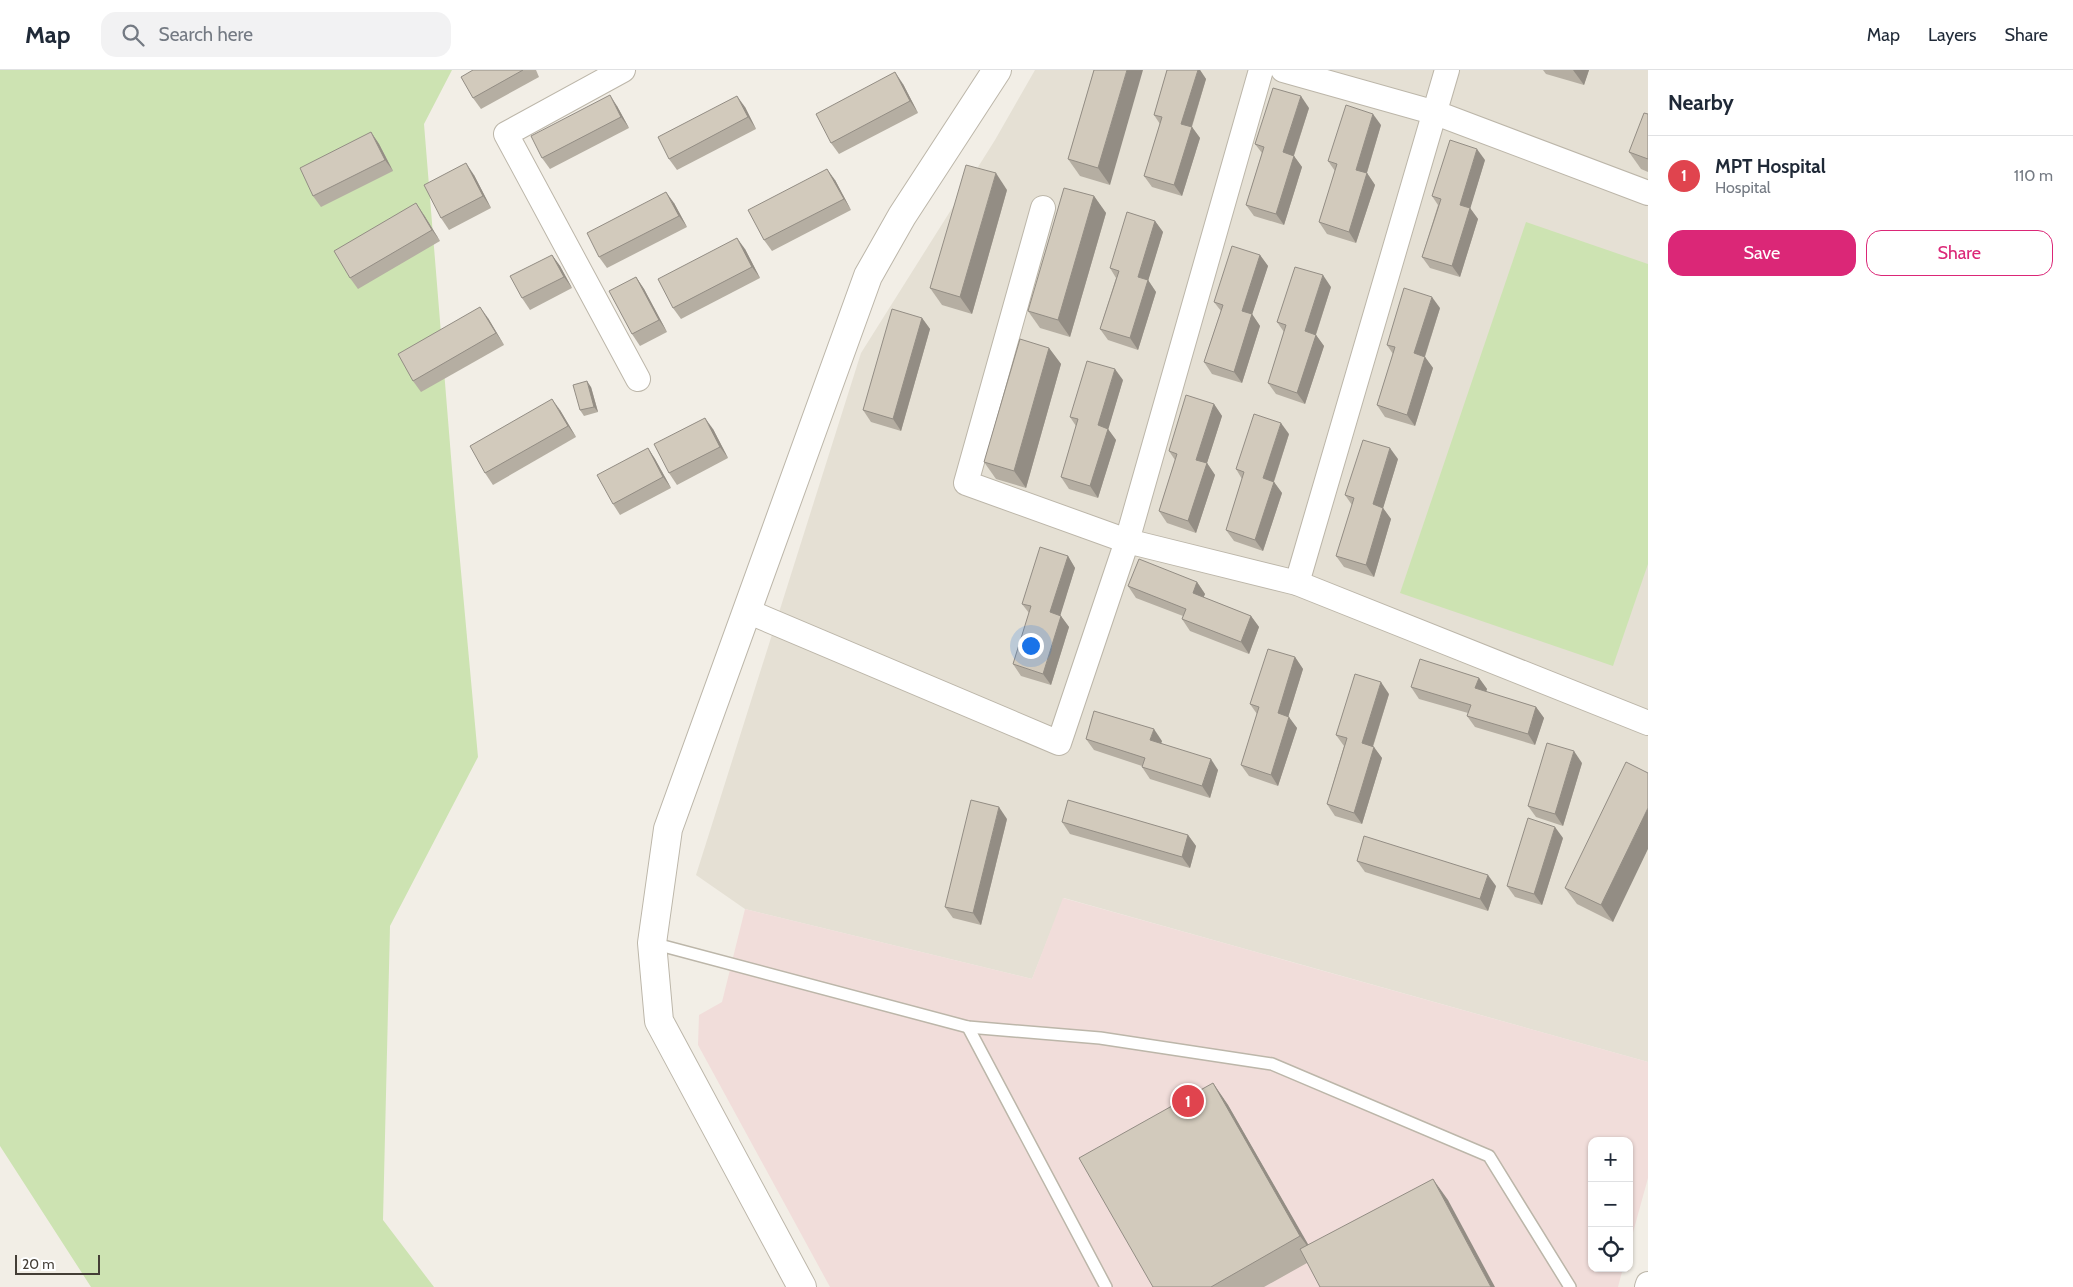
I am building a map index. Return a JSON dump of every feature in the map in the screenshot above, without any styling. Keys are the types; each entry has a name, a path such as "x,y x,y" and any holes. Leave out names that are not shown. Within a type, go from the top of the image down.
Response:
{"street":[{"path":"622,70 506,134 638,379"},
{"path":"802,1287 659,1021 652,943 668,829 868,276 902,216 997,70"},
{"path":"747,611 1059,743 1127,541 1261,70"},
{"path":"1283,70 1436,113 1648,193"},
{"path":"1297,583 1436,113 1447,70"},
{"path":"1043,208 966,483 1127,541 1297,583 1648,723"}],"lane":[{"path":"652,943 968,1027 1100,1038 1272,1064 1489,1156 1570,1287"},
{"path":"968,1027 1106,1287"}],"shaded area":[{"path":"1035,70 1648,70 1648,1062 1064,898 1032,979 745,909 696,875 861,353 995,140"},
{"path":"1063,898 1648,1062 1648,1178 1633,1232 1633,1137 1588,1137 1588,1272 1622,1272 1618,1287 830,1287 698,1045 699,1015 722,1002 745,909 1032,979"}],"green space":[{"path":"0,70 452,70 424,124 455,506 478,757 390,926 383,1220 434,1287 91,1287 0,1146"},
{"path":"1526,222 1648,264 1648,564 1613,666 1400,593"}],"building":[{"path":"473,70 523,70 473,98 461,77"},
{"path":"1094,70 1127,70 1098,168 1068,159"},
{"path":"1167,70 1198,70 1181,124 1192,127 1174,185 1144,176 1162,117 1154,115"},
{"path":"895,72 910,101 831,143 816,114"},
{"path":"1273,88 1301,96 1283,152 1294,156 1276,214 1246,205 1264,147 1255,144"},
{"path":"610,95 621,117 542,158 531,136"},
{"path":"737,96 748,117 669,159 658,137"},
{"path":"1346,105 1373,114 1356,170 1367,173 1349,232 1319,222 1337,164 1328,161"},
{"path":"1644,113 1648,114 1648,159 1629,152"},
{"path":"371,132 385,160 313,196 300,168"},
{"path":"1450,140 1477,149 1460,205 1470,208 1452,266 1422,257 1441,199 1432,196"},
{"path":"466,163 483,196 441,218 424,185"},
{"path":"966,165 996,173 960,297 930,288"},
{"path":"827,169 844,199 764,240 748,210"},
{"path":"1064,188 1094,196 1058,320 1028,311"},
{"path":"666,192 679,216 599,257 587,233"},
{"path":"416,203 432,230 350,278 334,251"},
{"path":"1127,212 1155,221 1138,277 1148,280 1130,338 1100,329 1119,271 1110,268"},
{"path":"737,238 752,267 673,308 658,279"},
{"path":"1232,246 1260,255 1242,311 1252,314 1234,372 1204,362 1223,305 1214,302"},
{"path":"552,255 564,277 522,298 510,276"},
{"path":"1295,267 1323,275 1305,331 1316,335 1297,393 1268,383 1286,325 1277,322"},
{"path":"636,277 659,320 632,334 609,291"},
{"path":"1404,288 1432,297 1414,353 1425,357 1407,415 1377,405 1395,347 1387,345"},
{"path":"480,307 496,333 413,381 398,354"},
{"path":"892,309 922,318 893,419 863,410"},
{"path":"1020,339 1049,348 1014,471 984,462"},
{"path":"1087,361 1115,369 1098,425 1108,429 1090,486 1061,477 1078,419 1070,417"},
{"path":"587,381 594,407 580,410 573,385"},
{"path":"1186,395 1214,404 1196,460 1207,463 1188,521 1159,511 1177,454 1169,451"},
{"path":"552,399 568,426 485,473 470,446"},
{"path":"1254,414 1281,423 1263,478 1274,482 1255,540 1226,530 1244,472 1236,469"},
{"path":"705,418 720,447 669,473 654,444"},
{"path":"1363,440 1390,448 1373,504 1383,508 1366,565 1336,556 1354,498 1345,495"},
{"path":"648,448 663,477 613,504 597,475"},
{"path":"1040,547 1068,556 1050,612 1061,616 1043,674 1013,664 1031,606 1022,604"},
{"path":"1139,559 1197,582 1193,593 1251,616 1241,642 1182,619 1186,609 1128,586"},
{"path":"1268,649 1295,657 1278,713 1289,717 1271,775 1241,765 1259,707 1250,704"},
{"path":"1420,659 1479,678 1475,688 1536,707 1528,734 1467,716 1471,705 1411,687"},
{"path":"1355,674 1381,682 1362,743 1374,747 1354,813 1327,804 1347,738 1336,735"},
{"path":"1094,711 1154,729 1150,740 1211,759 1202,786 1142,767 1145,758 1086,739"},
{"path":"1547,743 1574,751 1555,814 1528,806"},
{"path":"1626,762 1648,773 1648,808 1601,905 1565,888"},
{"path":"971,800 999,807 973,913 945,907"},
{"path":"1068,800 1188,835 1182,857 1062,822"},
{"path":"1528,818 1555,827 1534,894 1507,886"},
{"path":"1364,836 1488,875 1480,899 1357,861"},
{"path":"1213,1083 1300,1236 1211,1287 1153,1287 1079,1158"},
{"path":"1433,1179 1491,1287 1320,1287 1300,1249"}],"place":[{"name":"MPT Hospital","path":"1188,1101"}]}
